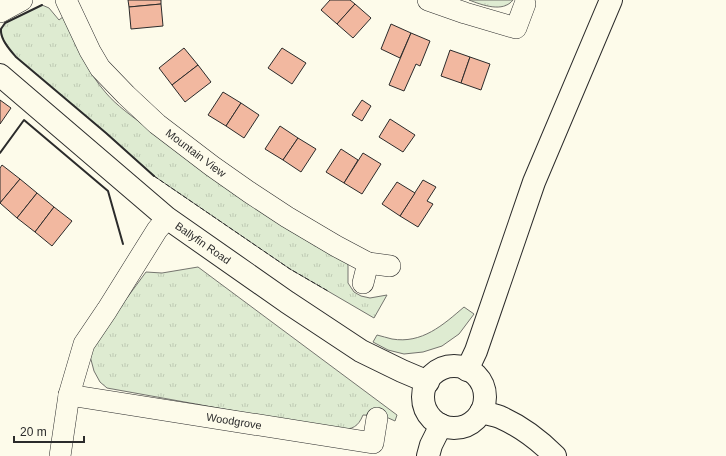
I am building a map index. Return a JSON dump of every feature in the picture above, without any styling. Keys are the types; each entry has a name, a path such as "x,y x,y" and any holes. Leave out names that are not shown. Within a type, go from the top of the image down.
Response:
{"street":[{"path":"0,12 22,0"},
{"name":"Mountain View","path":"66,0 100,68 111,81 157,124 212,166 287,217 368,263 390,266"},
{"path":"428,0 516,28 525,4"},
{"path":"467,370 476,351 534,182 612,0"},
{"name":"Ballyfin Road","path":"0,74 167,218 287,302 361,351 428,382"},
{"path":"60,456 69,395 84,344 157,230 167,218"},
{"path":"363,283 368,263"},
{"path":"450,367 459,367 474,374 480,380 485,396 484,405 476,420 459,428 450,428 441,425 433,419 426,411 424,401 424,391 428,382 433,374 441,369 450,367"},
{"name":"Woodgrove","path":"69,395 374,443 377,418"},
{"path":"481,412 501,417 546,447 555,456"},
{"path":"428,456 431,445 441,425"}],"green space":[{"path":"469,0 513,0 504,6 492,7"},
{"path":"42,5 49,8 59,20 64,16 82,56 93,76 110,98 120,107 146,127 348,263 348,283 354,292 361,296 370,298 387,295 374,318 290,269 154,176 106,133 16,57 8,48 2,37 1,29 5,23"},
{"path":"198,267 397,415 395,421 384,416 363,415 354,427 340,430 107,388 100,382 94,371 90,356 96,340 146,272 162,273"},
{"path":"464,307 474,314 459,334 442,346 423,352 404,354 388,350 373,342 377,335 403,340 422,336 440,326"}],"building":[{"path":"128,0 161,0 161,4 129,7"},
{"path":"330,0 350,0 355,4 337,24 321,10"},
{"path":"161,4 163,26 131,29 129,7"},
{"path":"355,4 371,18 353,38 337,24"},
{"path":"391,24 411,33 400,58 381,49"},
{"path":"411,33 430,41 420,66 416,64 404,91 389,85"},
{"path":"184,48 198,65 172,85 159,68"},
{"path":"282,48 306,63 292,84 268,68"},
{"path":"450,50 470,57 461,83 441,76"},
{"path":"470,57 490,64 481,90 461,83"},
{"path":"198,65 211,82 185,102 172,85"},
{"path":"223,92 241,103 226,126 208,115"},
{"path":"0,100 11,108 0,124"},
{"path":"362,100 371,106 362,121 352,115"},
{"path":"241,103 259,115 244,138 226,126"},
{"path":"390,119 415,135 403,152 379,137"},
{"path":"280,126 298,138 283,160 265,149"},
{"path":"298,138 316,149 301,172 283,160"},
{"path":"341,149 358,160 344,183 326,172"},
{"path":"363,153 381,164 362,194 344,183"},
{"path":"2,165 20,179 0,203 0,168"},
{"path":"20,179 37,193 17,218 0,203"},
{"path":"423,180 436,187 427,201 433,204 418,227 400,216"},
{"path":"397,182 415,193 400,216 382,204"},
{"path":"37,193 54,207 35,232 17,218"},
{"path":"54,207 72,221 52,246 35,232"}],"fence":[{"path":"154,176 290,269 328,291"}],"wall":[{"path":"42,5 5,23 1,29 1,33 6,44 16,57 106,133 154,176"},
{"path":"0,153 24,120 108,191 123,244"}]}
